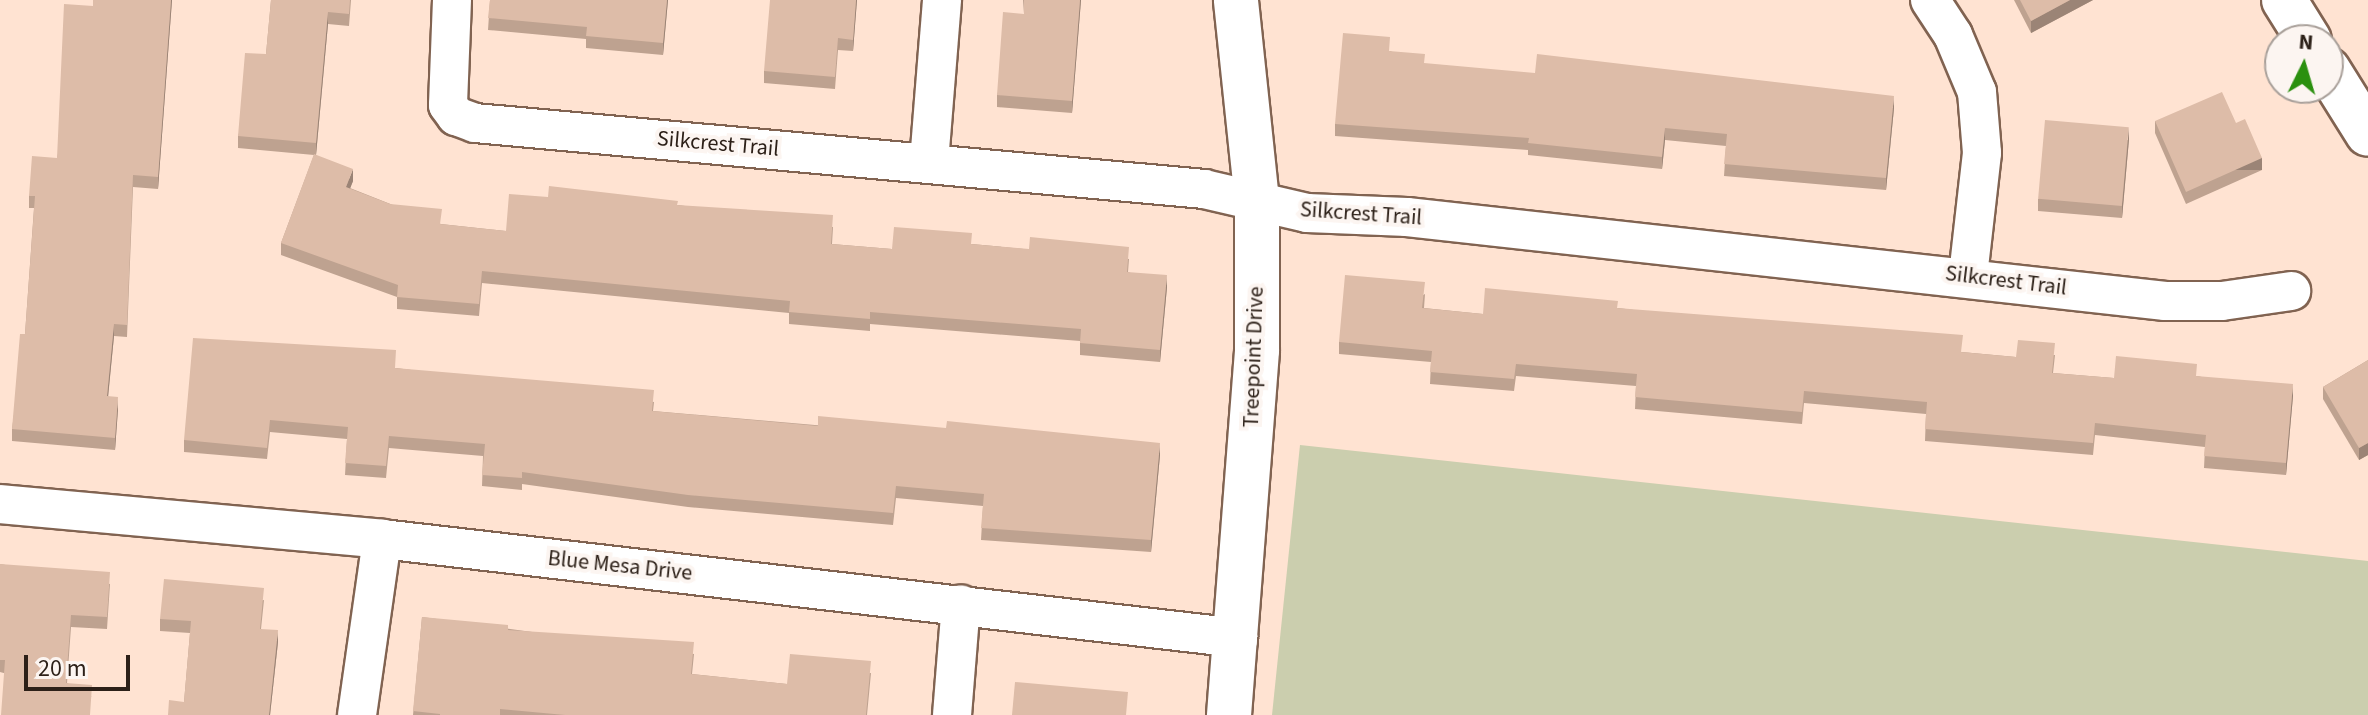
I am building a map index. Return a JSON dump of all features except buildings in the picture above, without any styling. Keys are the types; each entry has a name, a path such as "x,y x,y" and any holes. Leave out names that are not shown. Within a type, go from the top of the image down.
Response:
{"street":[{"name":"Silkcrest Trail","path":"452,0 448,105 456,116 475,123 1204,189 1307,213 1407,217 1968,276 2165,301 2222,301 2291,291"},
{"path":"929,162 942,0"},
{"name":"Treepoint Drive","path":"1229,715 1238,638 1257,350 1257,201 1236,0"},
{"path":"1930,0 1953,35 1977,92 1982,153 1968,276"},
{"path":"2284,0 2299,24"},
{"path":"2344,96 2368,134"},
{"name":"Blue Mesa Drive","path":"0,504 382,539 1238,638"},
{"path":"357,715 382,539"},
{"path":"952,715 961,604"}],"green space":[{"path":"1300,445 2368,561 2368,715 1272,715"}]}
